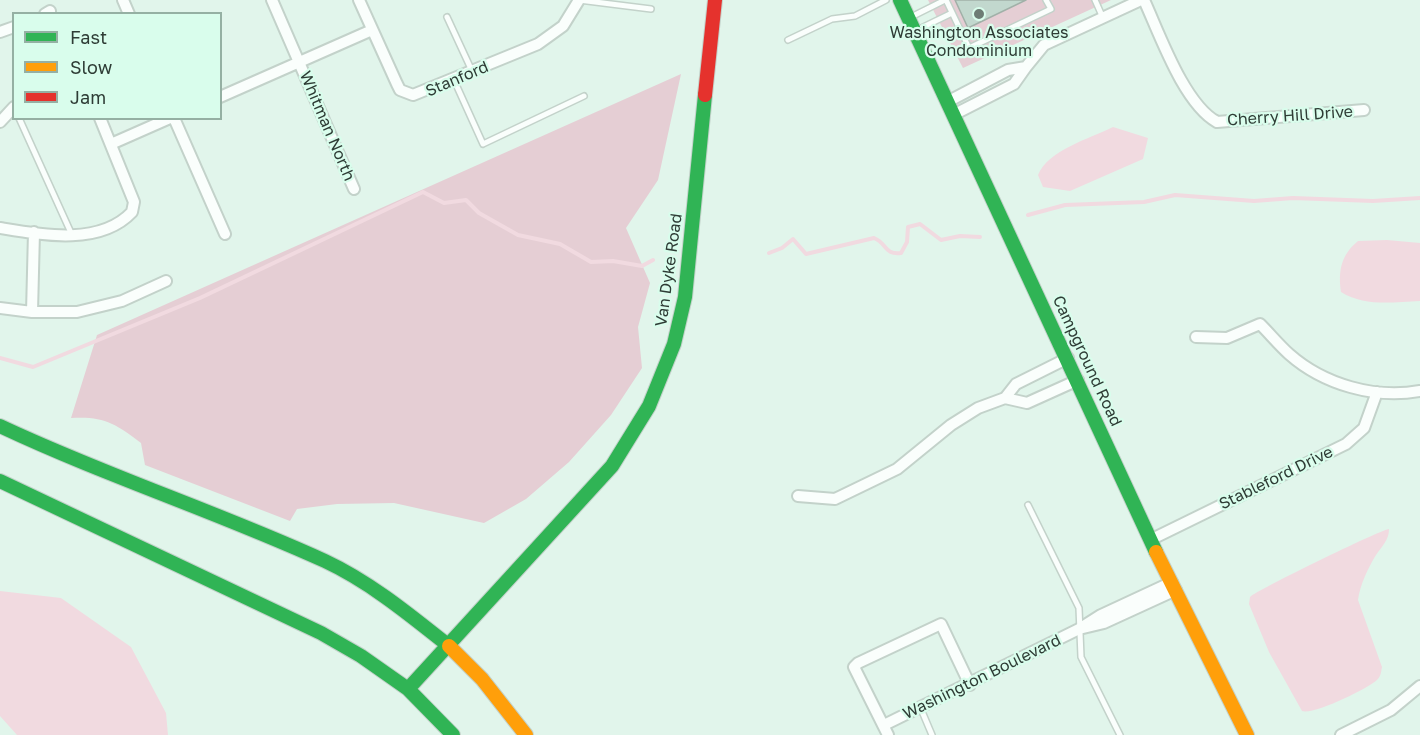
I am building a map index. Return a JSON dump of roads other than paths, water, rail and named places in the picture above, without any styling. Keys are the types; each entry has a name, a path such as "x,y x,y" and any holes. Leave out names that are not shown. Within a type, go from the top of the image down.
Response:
{"main road":[{"name":"Van Dyke Road","path":"408,689 612,466 641,425 661,386 679,330 685,297 715,0"},
{"name":"Campground Road","path":"900,0 1068,358 1150,540 1247,735"},
{"path":"0,426 63,456 326,562 394,602 449,646 482,679 526,735"},
{"path":"0,481 321,633 361,656 408,689 453,735"}],"street":[{"name":"Whitman North","path":"272,0 354,189"},
{"path":"222,96 372,30 359,0"},
{"name":"Stanford","path":"372,30 397,84 405,93 420,94 554,34 573,13 579,0"},
{"path":"955,114 1014,84 1044,45 1142,0"},
{"name":"Cherry Hill Drive","path":"1142,0 1192,100 1204,114 1217,122 1364,110"},
{"path":"949,101 1008,70 1026,67"},
{"path":"983,83 989,97"},
{"path":"0,122 12,109"},
{"path":"0,228 72,235 99,232 125,219 132,212 134,202 101,120"},
{"path":"111,144 167,120"},
{"path":"173,120 225,234"},
{"path":"32,312 34,231"},
{"path":"0,308 32,312 77,312 122,301 166,281"},
{"path":"1196,337 1227,338 1260,324 1305,366 1342,385 1377,392 1420,391"},
{"path":"798,496 835,499 897,469 951,424 978,408 1005,398 1016,384 1068,358"},
{"path":"1005,398 1027,403 1078,380"},
{"name":"Stableford Drive","path":"1150,540 1346,444 1364,428 1377,392"},
{"name":"Washington Boulevard","path":"886,730 921,709 1080,629 1104,623 1174,586"},
{"path":"886,730 855,667 941,624 970,685"},
{"path":"1341,735 1391,710 1420,686"}],"lane":[{"path":"579,0 651,9"},
{"path":"788,40 832,19 855,16 886,0"},
{"path":"909,18 945,0 969,48 1051,9 1046,0"},
{"path":"1095,0 1103,18"},
{"path":"915,30 952,13"},
{"path":"447,17 472,72"},
{"path":"454,80 483,144 584,96"},
{"path":"20,120 72,235"},
{"path":"1028,505 1079,608 1081,657 1120,735"},
{"path":"921,709 932,735"}],"waterway":[{"path":"0,358 33,367 200,298 423,192 444,203 466,200 479,213 518,235 560,244 591,262 613,261 642,266 653,260"},
{"path":"1028,215 1065,205 1144,202 1175,195 1254,201 1293,198 1373,201 1420,198"},
{"path":"769,253 782,248 793,239 806,254 874,238 891,252 901,253 907,242 908,227 920,224 941,240 960,236 980,237"}],"place":[{"name":"Washington Associates Condominium","path":"979,14"}]}
